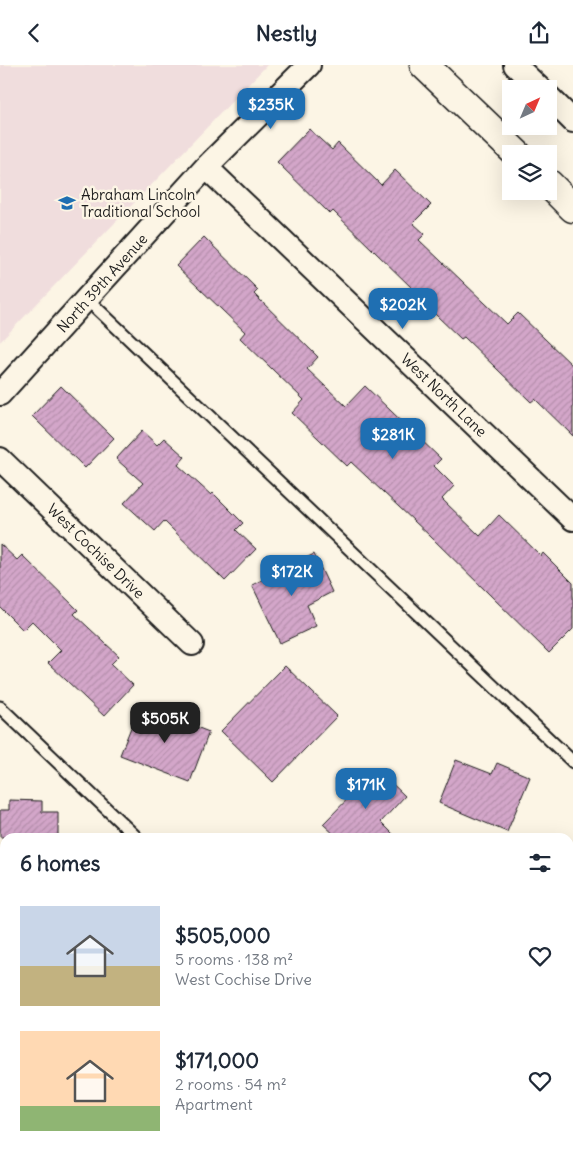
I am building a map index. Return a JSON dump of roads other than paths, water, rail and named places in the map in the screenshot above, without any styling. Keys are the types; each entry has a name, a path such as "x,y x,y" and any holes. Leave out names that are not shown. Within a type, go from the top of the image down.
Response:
{"main road":[{"path":"424,65 508,145"},
{"path":"557,193 573,208"}],"street":[{"name":"North 39th Avenue","path":"0,394 206,167 309,65"},
{"path":"515,65 531,80"},
{"path":"558,106 573,121"},
{"name":"West North Lane","path":"206,167 573,519"},
{"name":"West Cochise Drive","path":"0,459 192,644"}],"lane":[{"path":"87,299 573,763"},
{"path":"1,711 132,833"}],"place":[{"name":"Abraham Lincoln Traditional School","path":"67,203"}]}
